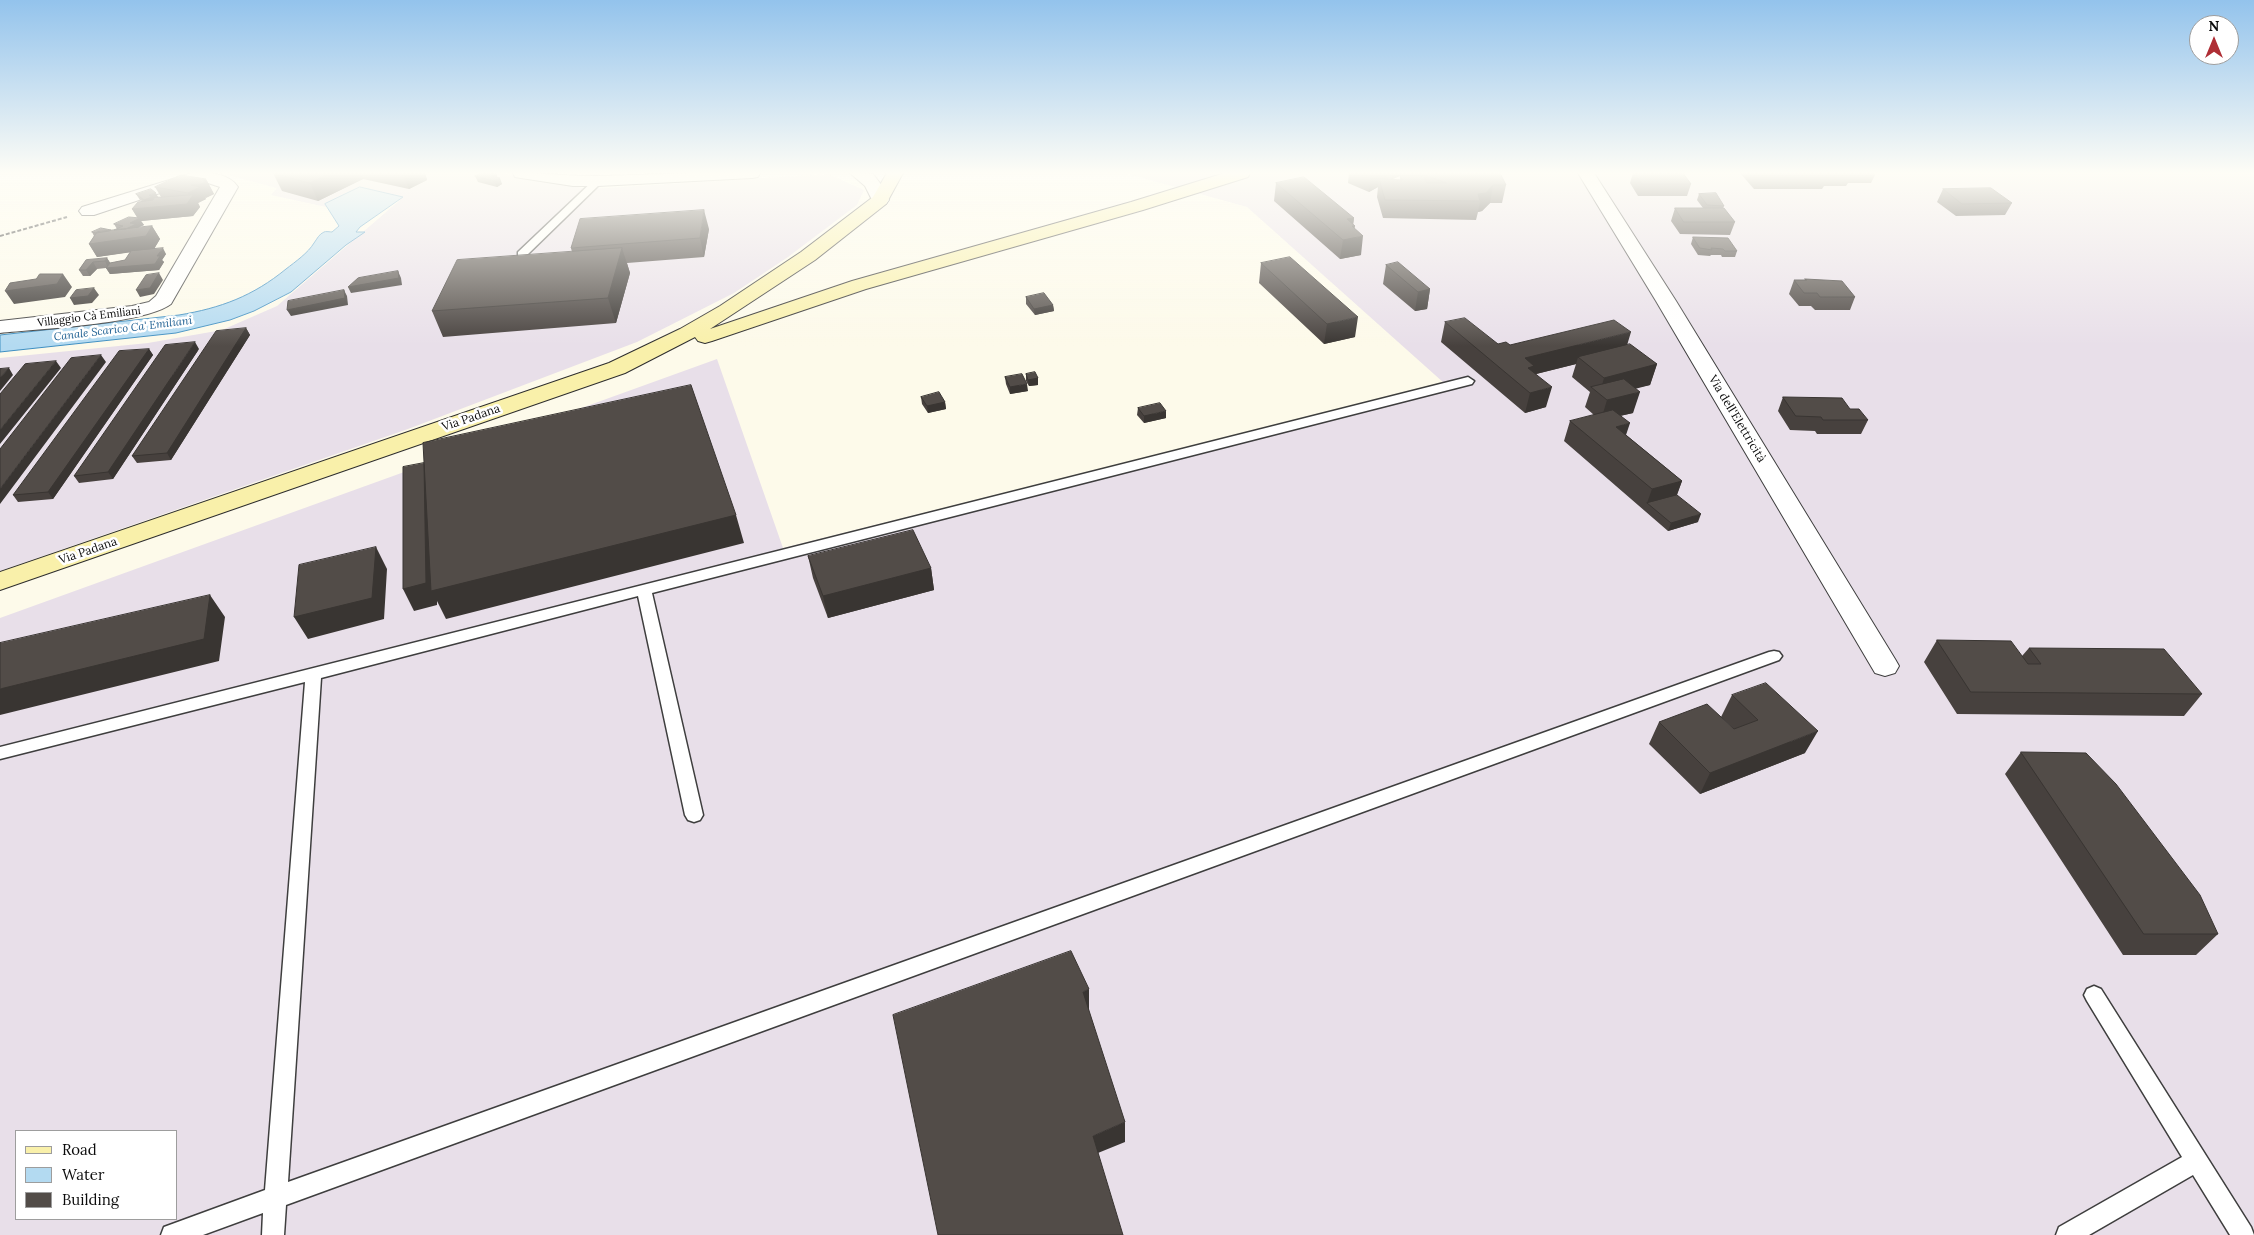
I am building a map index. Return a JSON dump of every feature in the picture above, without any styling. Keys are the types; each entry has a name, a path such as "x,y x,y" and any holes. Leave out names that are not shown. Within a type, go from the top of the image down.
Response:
{"main road":[{"name":"Via Padana","path":"0,582 617,368 727,310 808,256 841,231"},
{"path":"617,368 850,288 1051,231"}],"street":[{"name":"Villaggio Cà Emiliani","path":"0,327 132,312 156,306 164,300 203,231"},
{"name":"Via dell'Elettricità","path":"1622,231 1885,666"}],"lane":[{"path":"522,254 546,231"},
{"path":"0,753 1468,381"},
{"path":"644,590 694,815"},
{"path":"172,1235 1774,656"},
{"path":"273,1235 313,674"},
{"path":"2094,995 2243,1235"},
{"path":"2067,1235 2197,1160"}],"path":[{"path":"0,236 19,231"}],"shaded area":[{"path":"364,231 823,231 788,257 734,293 637,342 408,429 0,571 0,358 148,343 222,330 277,306"},
{"path":"1273,231 2254,231 2254,1235 0,1235 0,618 717,359 783,548 1444,383"}],"water":[{"name":"Canale Scarico Ca' Emiliani","path":"365,232 346,245 291,292 254,311 230,320 176,333 0,352 0,335 179,315 209,309 236,300 261,287 305,254 321,234"}],"building":[{"path":"95,231 110,231 96,233 92,232"},
{"path":"149,231 146,236 89,244 97,232"},
{"path":"576,231 701,231 700,238 571,248"},
{"path":"1332,231 1357,231 1363,236 1343,240"},
{"path":"1693,237 1728,238 1737,251 1700,248"},
{"path":"163,248 157,256 160,256 155,264 106,268 110,263 125,260 131,251"},
{"path":"622,248 608,298 432,311 457,260"},
{"path":"1290,257 1358,317 1327,324 1261,263"},
{"path":"107,258 105,261 93,262 86,270 79,270 86,260"},
{"path":"1398,262 1430,289 1418,292 1386,265"},
{"path":"398,271 399,278 348,287 358,278"},
{"path":"159,273 150,288 136,290 146,275"},
{"path":"40,274 63,274 57,284 5,291 10,283 36,279"},
{"path":"1794,280 1842,281 1855,297 1820,297 1817,293 1804,293"},
{"path":"94,288 88,296 70,298 76,290"},
{"path":"344,290 345,298 287,310 288,301"},
{"path":"1044,293 1053,305 1034,309 1026,297"},
{"path":"1465,318 1498,344 1506,342 1510,345 1614,320 1631,332 1525,358 1534,366 1528,368 1552,387 1530,393 1445,322"},
{"path":"246,328 167,453 132,456 216,331"},
{"path":"195,342 108,472 74,476 165,345"},
{"path":"1630,344 1657,364 1604,378 1578,357"},
{"path":"149,349 48,492 13,495 119,351"},
{"path":"101,355 0,489 0,449 71,358"},
{"path":"56,361 0,430 0,394 25,364"},
{"path":"9,368 0,378 0,369"},
{"path":"1035,372 1038,378 1028,380 1026,374"},
{"path":"1022,374 1027,384 1010,387 1005,377"},
{"path":"1624,379 1640,392 1607,400 1591,387"},
{"path":"691,385 736,515 431,591 423,443"},
{"path":"939,392 945,402 927,406 921,397"},
{"path":"1783,397 1842,398 1850,409 1859,409 1868,420 1823,420 1821,417 1796,416"},
{"path":"1160,403 1166,411 1144,416 1138,408"},
{"path":"1613,410 1630,423 1616,427 1682,481 1652,489 1570,421"},
{"path":"424,463 426,583 403,589 403,467"},
{"path":"1677,495 1701,514 1671,523 1647,503"},
{"path":"913,530 931,568 823,596 808,556"},
{"path":"376,547 372,598 294,617 299,565"},
{"path":"210,595 204,639 0,689 0,643"},
{"path":"1937,640 2011,641 2028,664 2041,664 2029,648 2164,649 2202,694 1971,692"},
{"path":"1766,683 1818,731 1710,773 1659,722 1707,704 1734,729 1758,720 1732,695"},
{"path":"2021,752 2086,753 2116,784 2200,895 2218,934 2144,934"},
{"path":"1071,951 1089,989 1083,992 1125,1122 1093,1136 1123,1235 938,1235 893,1015"}]}
